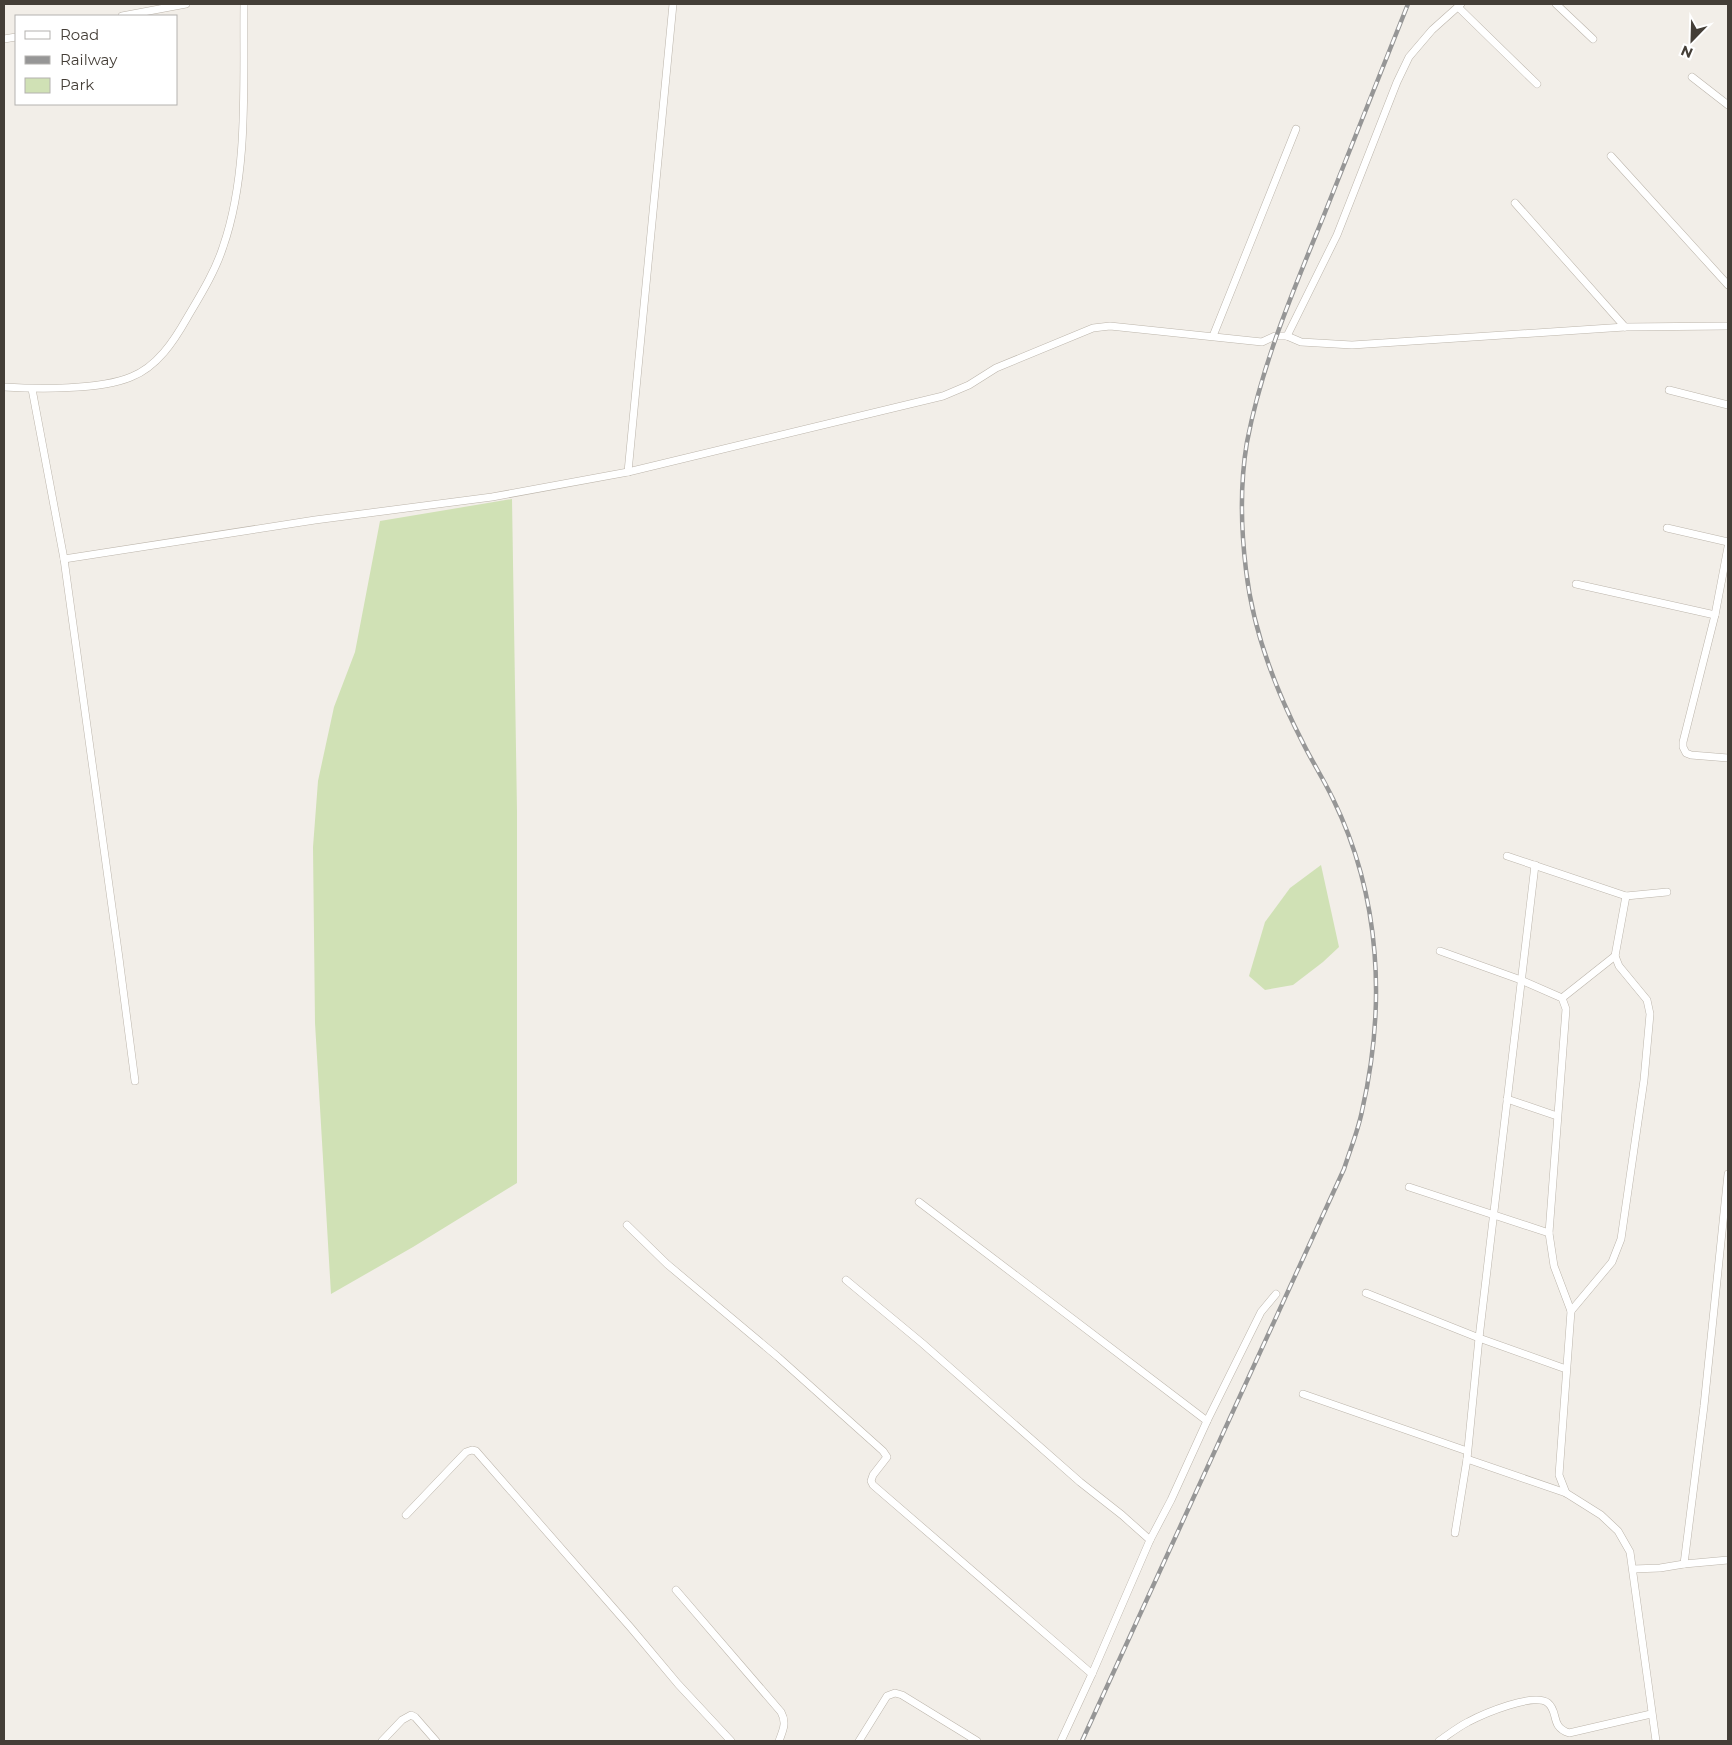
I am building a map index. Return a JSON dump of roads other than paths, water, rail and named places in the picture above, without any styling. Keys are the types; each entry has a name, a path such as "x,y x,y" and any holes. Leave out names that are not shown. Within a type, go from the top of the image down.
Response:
{"street":[{"path":"127,15 186,4"},
{"path":"4,387 32,389 107,384 136,375 155,361 176,337 223,248 233,209 241,164 244,4"},
{"path":"628,472 673,4"},
{"path":"1556,4 1593,39"},
{"path":"1287,336 1337,235 1397,82 1409,57 1432,30 1460,5 1537,84"},
{"path":"1692,78 1728,106"},
{"path":"1213,336 1296,129"},
{"path":"1611,156 1728,285"},
{"path":"1515,203 1625,327"},
{"path":"64,560 315,520 492,497 628,472 943,396 1011,361 1093,328 1110,326 1262,342 1275,336 1287,336 1301,342 1352,345 1625,327 1728,326"},
{"path":"32,389 64,560 135,1081"},
{"path":"1669,390 1728,405"},
{"path":"1667,528 1728,542"},
{"path":"1728,547 1714,616 1683,742 1686,753 1691,755 1728,758"},
{"path":"1576,584 1714,616"},
{"path":"1507,856 1626,896 1667,892"},
{"path":"1455,1533 1467,1459 1479,1338 1535,864"},
{"path":"1571,1311 1612,1262 1621,1239 1644,1080 1650,1014 1647,1000 1619,966 1616,956 1626,896"},
{"path":"1440,951 1521,980 1562,998 1567,1014 1548,1233 1554,1266 1571,1311 1559,1475 1566,1493"},
{"path":"1562,998 1616,956"},
{"path":"1507,1099 1558,1116"},
{"path":"1684,1564 1726,1212 1728,1174"},
{"path":"1409,1188 1548,1233"},
{"path":"919,1202 1207,1421"},
{"path":"627,1225 667,1264 778,1357 883,1451 887,1457 873,1475 871,1481 873,1485 1092,1674"},
{"path":"846,1280 1150,1540"},
{"path":"1366,1293 1479,1338 1566,1369"},
{"path":"1060,1741 1092,1674 1150,1540 1171,1500 1207,1421 1261,1312 1276,1294"},
{"path":"1303,1394 1467,1451"},
{"path":"406,1515 466,1452 476,1451 678,1684 732,1741"},
{"path":"1467,1459 1566,1493 1601,1515 1618,1531 1630,1552 1656,1741"},
{"path":"1633,1569 1660,1568 1728,1560"},
{"path":"676,1590 781,1712 785,1719 785,1726 779,1741"},
{"path":"859,1741 887,1696 895,1693 902,1695 977,1741"},
{"path":"1439,1741 1467,1722 1494,1710 1534,1699 1542,1700 1550,1706 1556,1724 1559,1728 1569,1733 1651,1714"},
{"path":"382,1741 402,1720 411,1715 436,1741"}],"railway":[{"path":"1082,1741 1344,1169 1360,1118 1370,1071 1376,992 1370,913 1361,874 1349,836 1333,799 1284,703 1260,638 1249,593 1246,570 1242,522 1242,490 1247,442 1253,413 1270,355 1290,299 1408,4"}]}
